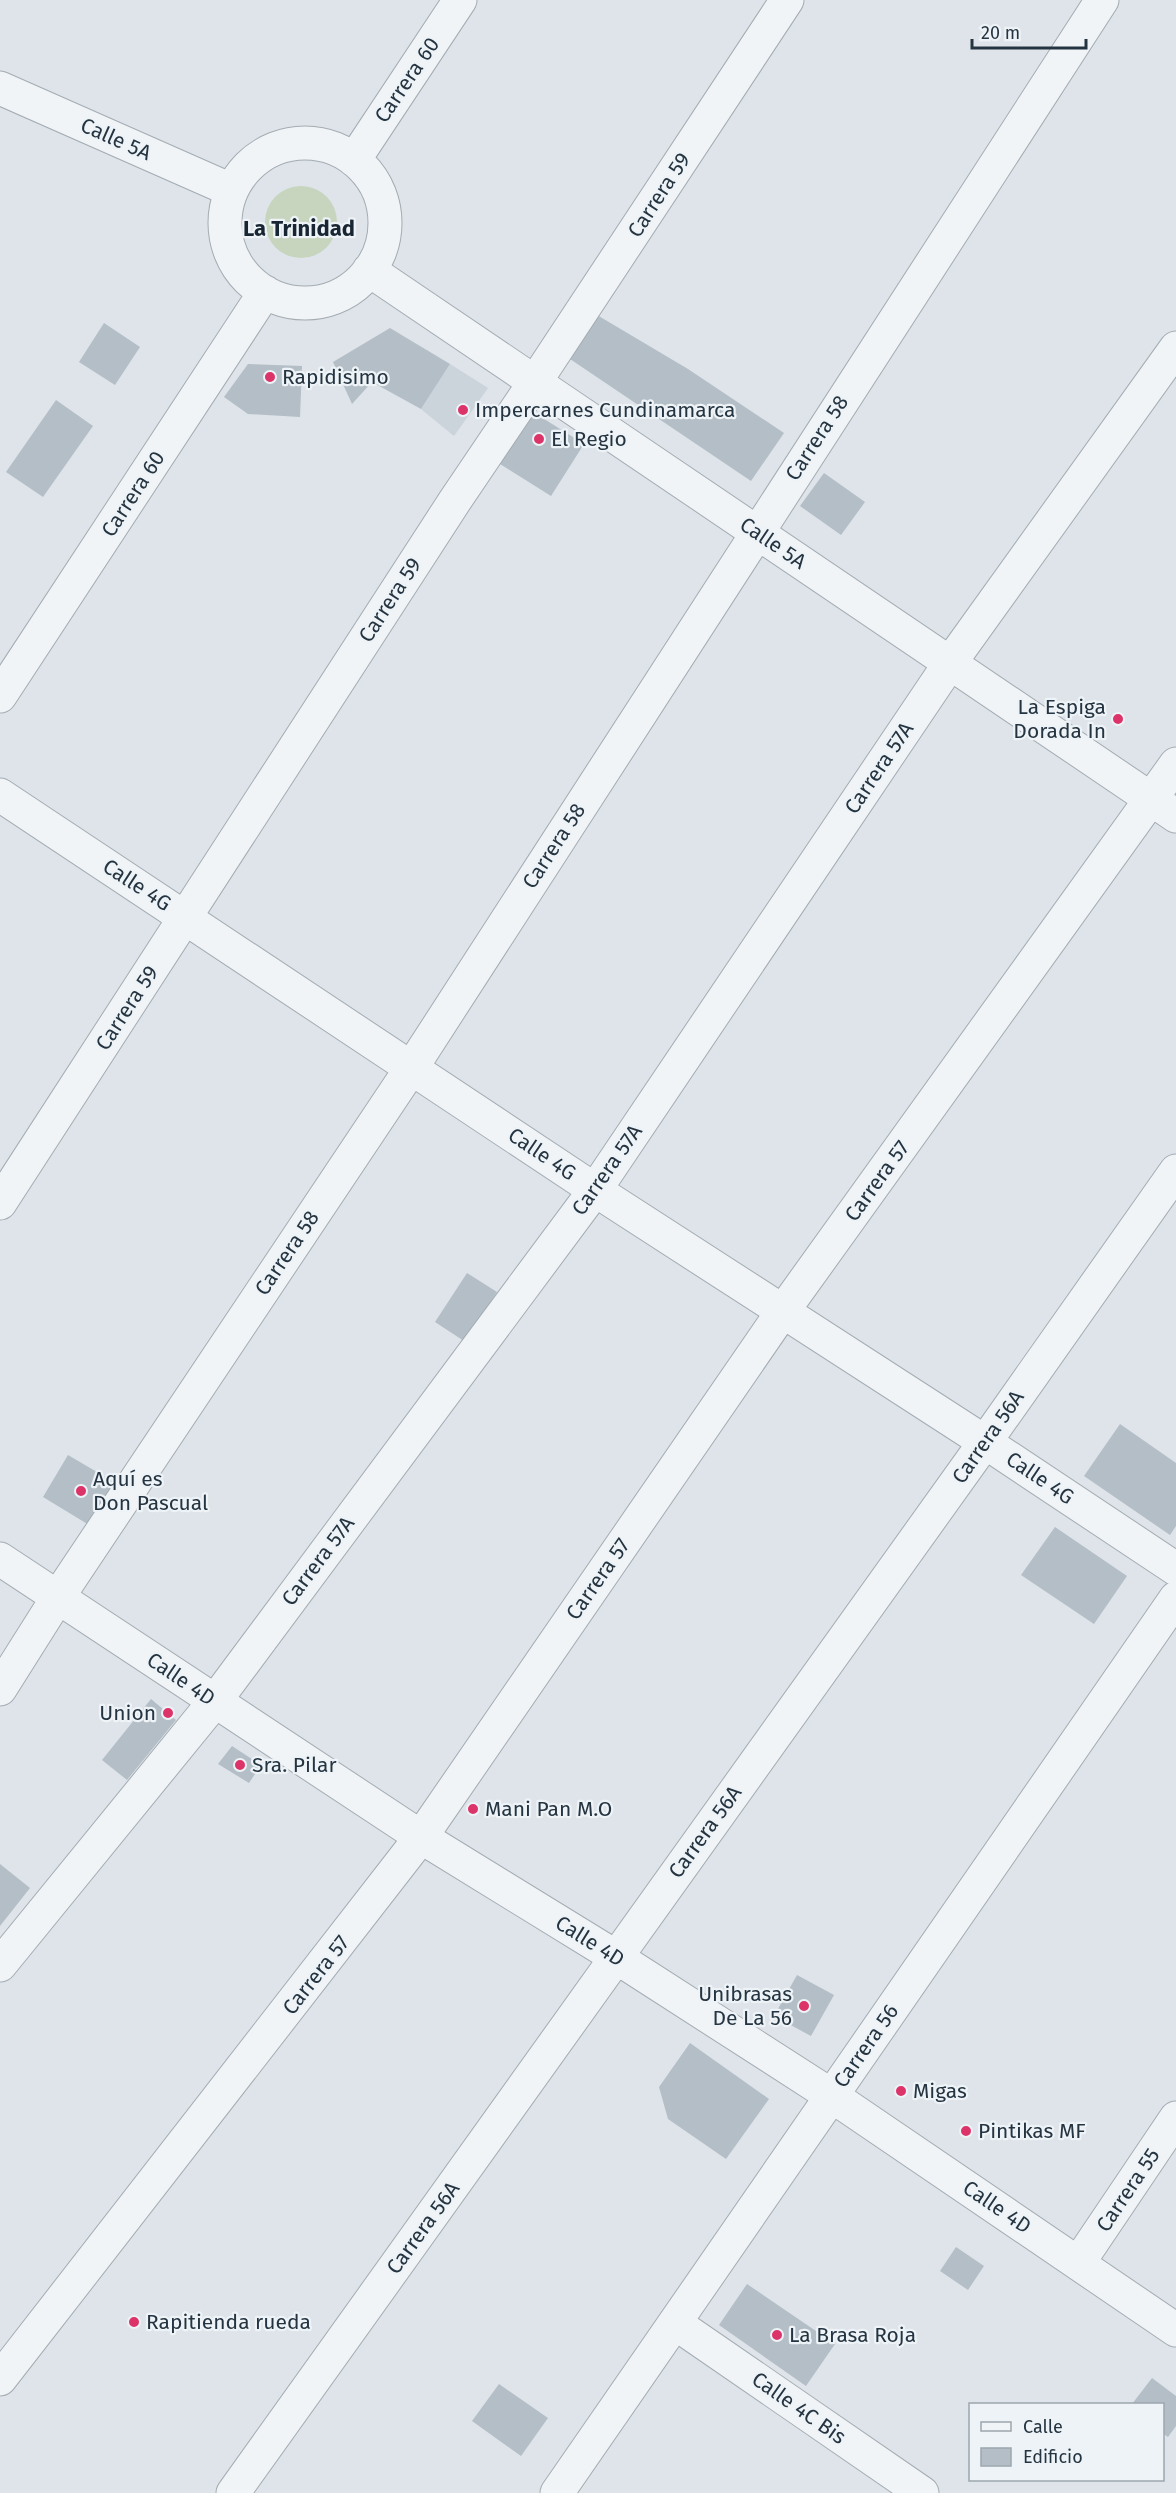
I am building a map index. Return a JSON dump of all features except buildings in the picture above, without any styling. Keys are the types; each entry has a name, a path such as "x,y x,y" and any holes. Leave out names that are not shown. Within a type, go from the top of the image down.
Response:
{"street":[{"name":"Carrera 60","path":"354,160 460,0"},
{"name":"Carrera 59","path":"0,1203 454,502 787,0"},
{"name":"Carrera 58","path":"0,1689 58,1597 412,1067 756,531 1102,0"},
{"name":"Calle 5A","path":"0,88 231,190"},
{"path":"309,143 333,148 354,160 371,177 382,199 385,224 381,248 369,270 353,286 333,298 310,302 287,301 265,292 247,278 233,259 229,248 225,213 231,190 244,170 263,154 285,145 309,143"},
{"name":"Calle 5A","path":"369,270 1164,807"},
{"name":"Carrera 60","path":"0,696 265,292"},
{"name":"Carrera 57A","path":"0,1965 215,1701 595,1190 950,663 1176,348"},
{"name":"Carrera 57","path":"0,2379 421,1837 783,1311 1164,807 1176,764"},
{"name":"Calle 4G","path":"0,795 595,1190 985,1442 1176,1569"},
{"name":"Carrera 56A","path":"233,2493 985,1442 1176,1171"},
{"name":"Calle 4D","path":"0,1558 421,1837 616,1957 831,2096 1079,2262 1176,2330"},
{"name":"Carrera 56","path":"557,2493 1176,1598"},
{"name":"Carrera 55","path":"1079,2262 1176,2118"},
{"name":"Calle 4C Bis","path":"675,2323 917,2492"}],"shaded area":[{"path":"450,364 488,388 454,436 421,409"}],"green space":[{"path":"301,186 321,192 331,202 337,222 331,242 321,252 301,258 281,252 271,242 265,222 271,202 281,192"}],"place":[{"name":"Rapidisimo","path":"270,377"},
{"name":"Impercarnes Cundinamarca","path":"463,410"},
{"name":"El Regio","path":"539,439"},
{"name":"La Espiga Dorada In","path":"1118,719"},
{"name":"Aquí es Don Pascual","path":"81,1491"},
{"name":"Union","path":"168,1713"},
{"name":"Sra. Pilar","path":"240,1765"},
{"name":"Mani Pan M.O","path":"473,1809"},
{"name":"Unibrasas De La 56","path":"804,2006"},
{"name":"Migas","path":"901,2091"},
{"name":"Pintikas MF","path":"966,2131"},
{"name":"Rapitienda rueda","path":"134,2322"},
{"name":"La Brasa Roja","path":"777,2335"}],"district":[{"name":"La Trinidad","path":"299,228"}]}
